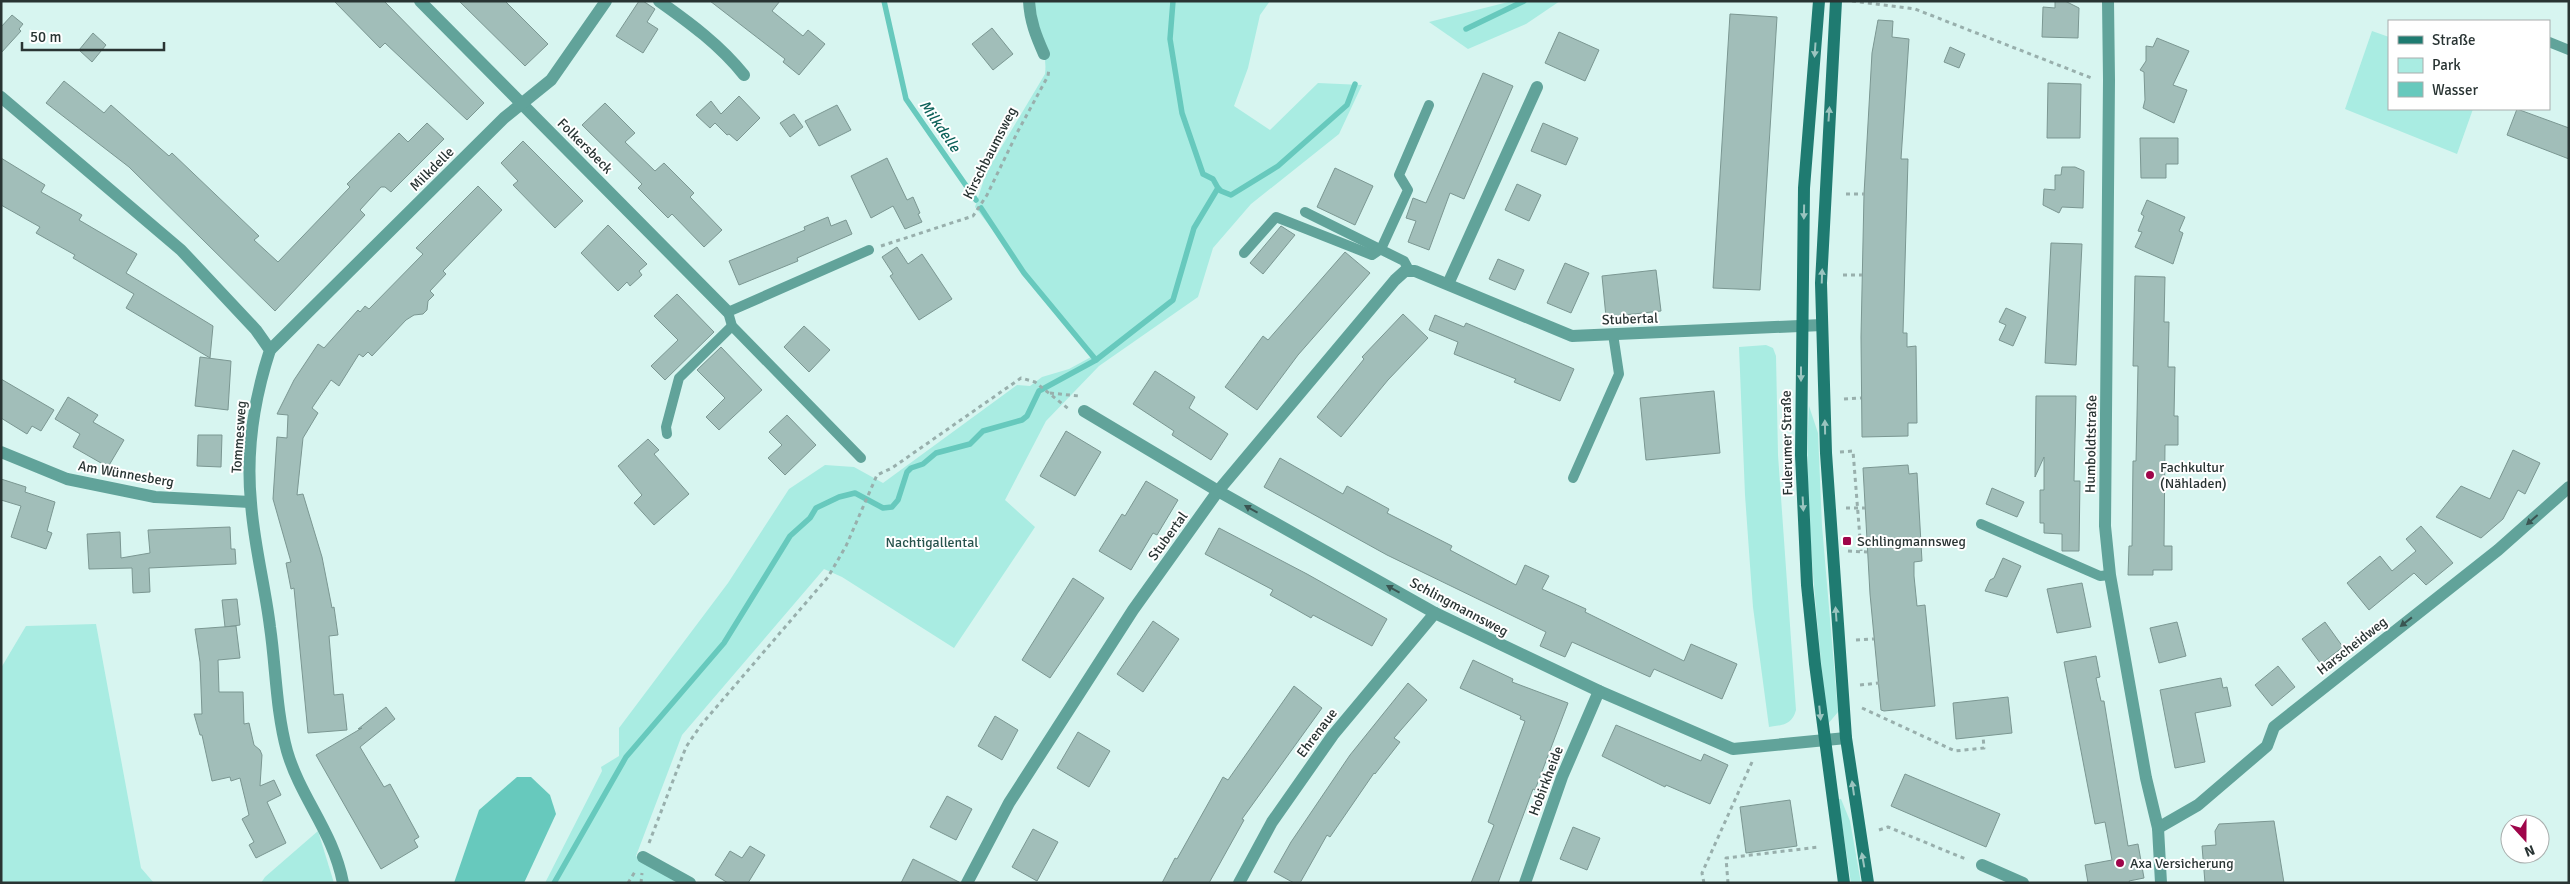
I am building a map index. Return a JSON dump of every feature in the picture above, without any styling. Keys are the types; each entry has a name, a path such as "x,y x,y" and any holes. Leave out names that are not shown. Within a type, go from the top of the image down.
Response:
{"main road":[{"name":"Fulerumer Straße","path":"1818,1 1804,188 1800,455 1807,585 1823,741 1844,883"},
{"path":"1836,1 1826,156 1821,283 1822,325 1830,531 1846,738 1868,883"}],"street":[{"name":"Folkersbeck","path":"420,1 728,312"},
{"name":"Milkdelle","path":"270,350 522,103 551,80 606,1"},
{"path":"659,1 693,24 730,57 744,75"},
{"path":"1030,1 1030,14 1035,34 1044,54"},
{"name":"Humboldtstraße","path":"2108,1 2105,526 2110,575 2146,778 2158,828 2161,883"},
{"path":"1448,284 1537,87"},
{"path":"1,97 181,250 256,330 270,350"},
{"name":"Stubertal","path":"966,883 1009,804 1128,618 1218,491 1395,280 1405,272 1415,271 1572,336 1822,325"},
{"name":"Tommesweg","path":"270,350 261,377 253,413 250,502 270,627 280,718 287,751 300,786 326,831 338,858 343,883"},
{"name":"Schlingmannsweg","path":"1084,410 1218,491 1436,613 1599,691 1732,749 1759,748 1846,738"},
{"name":"Am Wünnesberg","path":"1,452 67,478 155,497 250,502"},
{"name":"Harscheidweg","path":"2158,828 2198,805 2266,746 2274,727 2498,550 2569,488"},
{"name":"Ehrenaue","path":"1239,883 1272,822 1333,735 1436,613"},
{"name":"Hobirkheide","path":"1525,883 1562,777 1599,691"},
{"path":"644,857 690,883"},
{"path":"1982,866 2023,883"}],"lane":[{"path":"2550,42 2569,50"},
{"path":"1244,253 1276,217 1372,255 1381,249 1408,190 1399,175 1429,105"},
{"path":"1305,212 1404,261 1410,272"},
{"path":"728,312 869,250"},
{"name":"Folkersbeck","path":"728,312 732,326 861,458"},
{"path":"667,434 666,427 678,378 732,326"},
{"path":"1573,478 1619,374 1613,334"},
{"path":"1981,524 2100,576 2110,575"}],"path":[{"path":"1851,1 1915,9 2094,79 2109,80"},
{"name":"Kirschbaumsweg","path":"869,250 972,216 979,209 1048,76 1049,65 1044,54"},
{"path":"1846,194 1864,194"},
{"path":"1843,275 1862,275"},
{"path":"644,857 686,748 701,725 828,578 846,546 877,475 892,468 1012,382 1021,378 1035,382 1072,412 1084,410 1083,396 1050,393"},
{"path":"1844,399 1862,398"},
{"path":"1844,452 1853,452 1859,508 1861,552"},
{"path":"1846,508 1865,508"},
{"path":"1848,551 1868,552"},
{"path":"1856,640 1874,639"},
{"path":"1860,685 1879,683"},
{"path":"1862,708 1955,751 1984,748 1983,736"},
{"path":"1704,883 1702,873 1759,748"},
{"path":"1879,830 1888,827 1982,866"},
{"path":"1728,883 1726,858 1775,850 1819,847"}],"green space":[{"name":"Nachtigallental","path":"1035,1 1270,1 1260,15 1248,68 1234,106 1270,130 1318,83 1362,85 1339,134 1251,204 1213,248 1198,297 1099,366 1046,421 1005,500 1035,527 954,648 842,577 824,569 682,735 636,856 677,883 545,883 602,771 601,767 619,756 619,728 728,583 789,489 825,465 854,467 883,483 1017,385 1030,386 1042,377 1069,369 1091,357 975,207 986,173 1045,74 1045,56"},
{"path":"1512,1 1560,1 1526,24 1468,49 1429,22"},
{"path":"2372,31 2388,37 2388,110 2473,110 2457,154 2345,109"},
{"path":"1766,345 1773,348 1776,356 1778,455 1796,710 1792,719 1783,725 1769,727 1753,607 1745,495 1739,347"},
{"path":"1809,406 1818,433 1822,526 1838,712 1827,725 1810,525 1808,485"},
{"path":"96,624 141,868 154,883 1,883 1,668 26,626"},
{"path":"1838,799 1841,799 1850,821 1861,883 1851,883"},
{"path":"318,831 334,883 261,883 265,877"}],"water":[{"path":"517,777 531,777 550,795 556,814 524,883 454,883 479,810"}],"building":[{"path":"334,1 384,1 484,103 467,120 385,43 380,48"},
{"path":"459,1 505,1 548,44 525,66"},
{"path":"639,1 643,1 655,9 647,22 658,29 643,53 616,36"},
{"path":"710,1 780,1 772,11 803,36 808,30 825,44 799,75 783,62 785,59"},
{"path":"2055,1 2065,1 2079,8 2078,38 2042,37 2043,7 2055,8"},
{"path":"1730,14 1777,17 1760,290 1713,288"},
{"path":"12,15 23,24 19,29 21,31 1,53 1,27"},
{"path":"1878,20 1893,21 1892,37 1909,39 1901,159 1908,159 1903,333 1907,333 1907,347 1916,346 1917,423 1908,423 1908,436 1862,437 1861,337 1864,194 1872,53"},
{"path":"992,28 1013,54 993,70 972,44"},
{"path":"1559,32 1599,50 1585,81 1545,63"},
{"path":"93,33 106,45 92,62 79,50"},
{"path":"2157,38 2189,51 2173,85 2187,90 2174,123 2143,108 2145,100 2144,72 2140,70 2146,61 2146,46 2153,47"},
{"path":"1950,47 1965,54 1959,68 1944,62"},
{"path":"1483,73 1513,86 1464,199 1450,193 1429,250 1408,242 1416,221 1406,218 1413,198 1426,203"},
{"path":"64,81 104,113 111,105 169,156 172,153 259,236 254,240 278,262 350,187 347,184 399,133 408,142 427,123 444,139 391,192 385,187 381,187 360,210 365,215 275,311 129,167 46,103"},
{"path":"2048,83 2081,84 2080,138 2047,138"},
{"path":"739,96 760,118 737,141 729,134 727,135 715,123 710,128 696,115 711,101 721,114"},
{"path":"605,103 635,133 625,142 655,171 664,163 694,193 690,197 722,230 704,247 672,214 668,218 638,188 642,184 582,125"},
{"path":"837,105 851,130 819,146 805,121"},
{"path":"2517,110 2569,128 2569,159 2507,135"},
{"path":"794,114 803,127 790,137 780,123"},
{"path":"1543,123 1578,138 1566,165 1531,151"},
{"path":"2140,138 2178,138 2178,164 2166,164 2166,178 2141,178"},
{"path":"523,141 583,201 555,228 513,185 518,181 501,163"},
{"path":"1,158 45,185 41,192 82,215 79,220 137,254 126,273 213,326 210,358 126,308 134,294 73,258 75,255 36,233 40,227 1,205"},
{"path":"887,158 907,200 913,197 920,213 918,214 922,222 905,229 893,206 871,218 851,176"},
{"path":"2062,167 2075,167 2084,171 2083,208 2062,207 2059,213 2043,205 2044,189 2055,190 2055,175 2061,175"},
{"path":"1335,168 1373,186 1355,225 1317,207"},
{"path":"1517,184 1541,195 1529,221 1505,210"},
{"path":"478,186 502,210 443,271 446,274 430,291 434,295 428,301 427,310 423,314 414,315 406,320 372,356 368,352 363,357 359,354 339,386 331,380 312,408 318,413 303,438 297,495 303,494 322,557 332,608 334,607 338,635 329,636 334,695 343,694 347,730 308,733 294,588 291,589 286,563 291,562 273,499 277,437 287,438 288,415 277,414 294,380 318,344 324,348 358,310 360,312 365,306 369,309 423,254 416,248"},
{"path":"2147,200 2185,217 2179,231 2183,233 2173,264 2135,247 2142,232 2138,231 2144,216 2141,214"},
{"path":"828,217 831,226 846,220 852,234 797,258 798,261 739,285 729,261 805,230 804,227"},
{"path":"608,225 647,264 639,271 642,275 630,286 627,282 618,291 581,253"},
{"path":"1281,226 1295,235 1263,274 1250,263"},
{"path":"2051,243 2082,244 2076,365 2045,363"},
{"path":"897,247 908,264 922,254 952,299 919,320 890,276 893,274 882,257"},
{"path":"1345,252 1370,273 1298,355 1257,410 1225,387 1263,336 1268,340"},
{"path":"1498,259 1524,270 1515,290 1489,279"},
{"path":"1565,263 1589,273 1571,313 1547,303"},
{"path":"1656,270 1661,311 1606,317 1602,276"},
{"path":"2135,276 2165,277 2164,322 2169,322 2168,367 2175,367 2174,416 2178,416 2178,445 2165,445 2164,546 2172,546 2172,570 2153,570 2153,575 2128,575 2129,546 2132,546 2133,461 2136,461 2138,366 2133,366"},
{"path":"677,294 714,332 665,380 651,366 678,340 654,316"},
{"path":"2006,308 2026,317 2013,346 1999,340 2006,325 1999,322"},
{"path":"1403,314 1428,338 1388,380 1341,437 1317,417 1364,359 1362,357"},
{"path":"1435,315 1464,327 1466,323 1574,369 1560,401 1514,382 1516,379 1454,354 1458,342 1429,330"},
{"path":"804,326 830,350 809,372 784,347"},
{"path":"721,347 762,390 719,430 706,417 725,398 697,370"},
{"path":"200,357 231,361 228,410 195,406"},
{"path":"1155,371 1195,397 1189,408 1228,434 1211,460 1172,435 1174,431 1133,404"},
{"path":"1,379 54,410 41,431 32,426 27,434 1,418"},
{"path":"1714,391 1720,453 1646,460 1640,398"},
{"path":"2036,396 2076,396 2074,481 2080,481 2079,551 2062,551 2062,534 2044,533 2044,523 2040,523 2040,490 2044,490 2044,457 2035,477"},
{"path":"68,397 98,415 93,422 124,440 108,467 73,447 80,434 55,419"},
{"path":"787,415 816,445 785,475 768,458 782,445 769,432"},
{"path":"1066,431 1101,452 1075,496 1040,476"},
{"path":"198,435 222,435 221,467 197,466"},
{"path":"648,439 659,450 654,454 689,494 654,525 634,503 642,495 618,466"},
{"path":"2513,450 2540,463 2525,494 2518,490 2503,519 2481,538 2436,517 2461,486 2490,499"},
{"path":"1280,458 1343,494 1347,486 1389,509 1387,513 1452,546 1450,550 1516,585 1525,565 1549,576 1542,589 1586,609 1585,612 1684,661 1691,644 1737,664 1722,699 1654,669 1650,677 1572,642 1565,657 1540,646 1546,632 1387,555 1264,487"},
{"path":"1908,465 1909,474 1917,473 1922,561 1914,562 1914,576 1917,606 1925,605 1935,706 1884,711 1881,710 1870,594 1863,468"},
{"path":"1,479 26,487 25,492 55,502 47,531 52,533 46,549 11,537 21,506 1,500"},
{"path":"1146,481 1178,500 1157,535 1153,533 1131,570 1099,551 1122,514 1125,516"},
{"path":"1992,488 2024,502 2017,517 1986,504"},
{"path":"2421,526 2453,563 2426,585 2414,573 2369,610 2347,583 2380,556 2392,571 2416,551 2406,539"},
{"path":"230,527 231,549 235,549 236,564 149,568 150,592 133,593 132,568 89,569 87,534 120,532 121,558 150,553 148,530"},
{"path":"1219,528 1387,619 1372,646 1313,615 1311,618 1270,595 1273,590 1205,554"},
{"path":"2003,558 2021,566 2007,597 1985,591 1990,580 1994,578"},
{"path":"1073,578 1104,598 1050,678 1022,660"},
{"path":"2082,583 2091,627 2057,633 2047,589"},
{"path":"237,599 240,625 225,627 222,600"},
{"path":"1153,621 1179,639 1143,692 1117,674"},
{"path":"2177,622 2186,656 2159,663 2150,628"},
{"path":"2325,622 2343,647 2321,664 2302,639"},
{"path":"236,626 240,658 218,660 219,692 243,692 244,724 249,723 254,745 260,750 262,755 260,786 274,780 281,795 267,802 286,843 256,858 249,845 254,842 242,819 249,815 240,778 231,781 230,777 212,781 202,735 200,735 194,714 202,714 200,662 195,629"},
{"path":"2096,656 2100,677 2096,678 2101,701 2104,701 2128,846 2138,844 2144,878 2129,881 2130,883 2088,883 2085,865 2112,860 2105,822 2095,824 2064,662"},
{"path":"1473,660 1513,679 1512,682 1568,703 1498,883 1471,883 1494,825 1488,822 1525,721 1520,719 1521,716 1460,688"},
{"path":"2278,666 2295,687 2272,706 2255,685"},
{"path":"2221,678 2223,688 2227,687 2231,706 2195,713 2205,762 2175,768 2160,690"},
{"path":"1408,683 1427,700 1394,738 1400,742 1374,773 1330,837 1327,835 1300,883 1294,883 1274,872 1291,842 1350,755"},
{"path":"1294,686 1322,708 1242,819 1244,820 1209,883 1162,883 1223,777 1228,780"},
{"path":"2008,697 2012,733 1956,739 1953,703"},
{"path":"386,707 395,719 360,747 384,787 390,784 419,837 414,840 418,847 381,869 316,755 362,728 358,729"},
{"path":"995,716 1018,730 1002,760 978,746"},
{"path":"1616,725 1701,761 1704,754 1728,765 1710,804 1666,785 1665,787 1602,756"},
{"path":"1078,732 1110,751 1089,787 1057,768"},
{"path":"1905,774 2000,814 1986,847 1891,806"},
{"path":"947,796 972,809 956,840 930,827"},
{"path":"1790,800 1797,846 1746,853 1740,807"},
{"path":"2274,821 2284,883 2205,883 2202,846 2216,845 2215,831 2219,824"},
{"path":"1573,827 1600,838 1587,870 1560,859"},
{"path":"1033,829 1058,842 1037,881 1012,867"},
{"path":"750,846 765,855 748,883 728,883 715,875 730,851 742,858"},
{"path":"913,859 959,882 959,883 901,883"}],"waterway":[{"name":"Milkdelle","path":"884,1 906,99 976,200"},
{"path":"1173,1 1170,39 1182,113 1203,174 1213,179 1218,188"},
{"path":"1466,29 1524,1"},
{"path":"554,883 626,757 724,643 790,536 810,518 816,508 839,497 855,493 883,508 892,507 898,500 907,472 911,468 923,464 936,453 970,444 983,431 1022,420 1027,416 1039,391 1096,360 1173,300 1194,228 1218,188 1231,195 1278,166 1347,105 1355,84"},
{"name":"Milkdelle","path":"981,208 1024,273 1096,360"}],"place":[{"name":"Fachkultur (Nähladen)","path":"2150,475"},
{"name":"Schlingmannsweg","path":"1847,541"},
{"name":"Axa Versicherung","path":"2120,863"}]}
